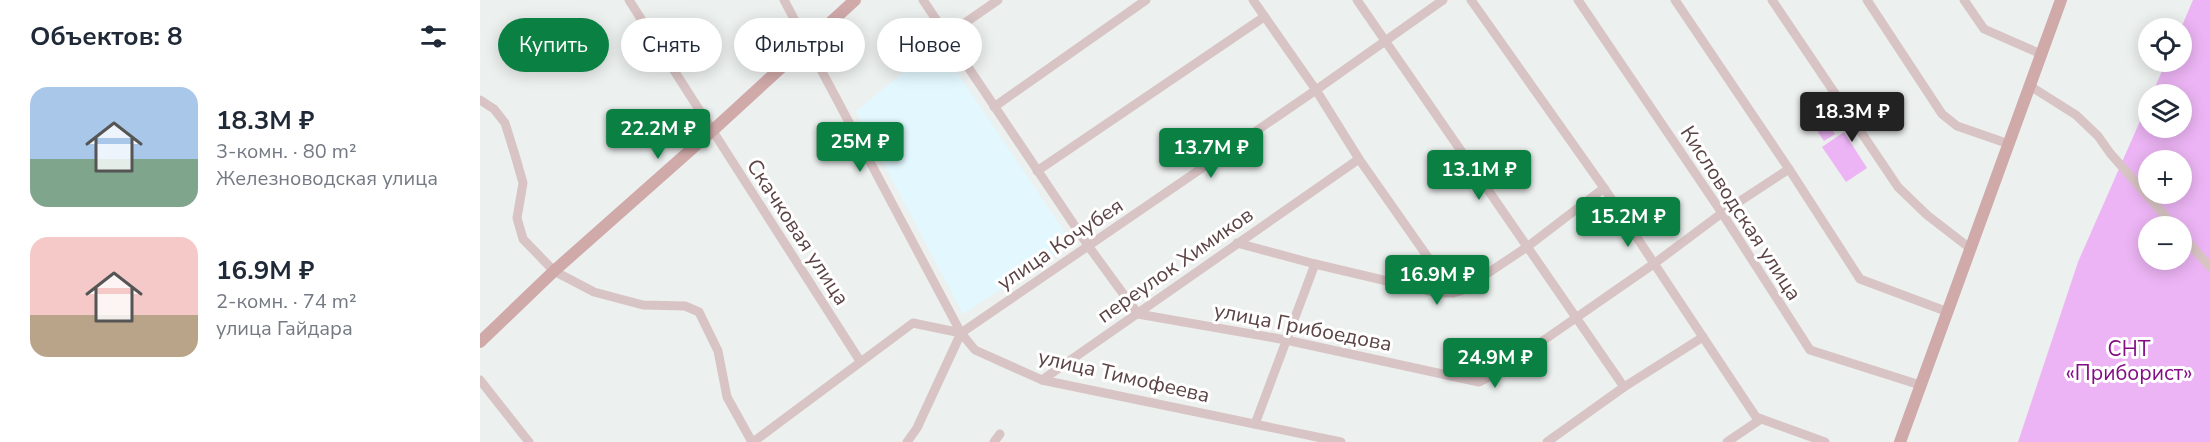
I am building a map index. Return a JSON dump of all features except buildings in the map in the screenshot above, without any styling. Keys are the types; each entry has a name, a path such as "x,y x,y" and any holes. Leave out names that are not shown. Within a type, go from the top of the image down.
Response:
{"main road":[{"path":"835,18 855,0"},
{"path":"1900,442 2061,0"},
{"path":"480,342 554,271 776,72"}],"street":[{"name":"Скачковая улица","path":"629,0 860,361"},
{"name":"улица Тимофеева","path":"783,0 793,18"},
{"path":"923,0 934,18"},
{"path":"972,18 998,0"},
{"path":"994,107 1146,0"},
{"path":"1253,0 1316,90 1359,159 1453,293"},
{"path":"1357,0 1624,387"},
{"name":"улица Кочубея","path":"962,333 1443,0"},
{"path":"1471,0 1604,188 1756,417 1825,442"},
{"name":"Кисловодская улица","path":"1578,0 1722,213 1810,350 1920,385"},
{"path":"1675,0 1860,279 1948,312"},
{"path":"1772,0 1898,187 1927,215 1971,249"},
{"path":"1867,0 1942,114 1957,126 2009,144"},
{"path":"1964,0 1984,29 2041,54"},
{"path":"1037,171 1264,17"},
{"name":"улица Тимофеева","path":"822,72 962,333 975,350 1042,380 1341,442"},
{"path":"970,72 1089,247 1138,314"},
{"path":"2030,86 2076,115 2098,136 2165,216"},
{"path":"480,100 494,109 505,123 524,183 517,218 523,239 554,271 594,292 643,305 685,306 699,312 718,351 727,397 752,442 913,322 962,333 917,428 907,442"},
{"name":"переулок Химиков","path":"1042,380 1359,159"},
{"name":"улица Грибоедова","path":"1138,314 1286,340 1479,382 1495,374 1655,263 1722,213 1789,169"},
{"path":"1237,243 1438,293 1453,293 1461,291 1527,247 1604,188"},
{"path":"2192,247 2210,267"},
{"path":"1255,424 1315,264"},
{"path":"1547,442 1624,387 1703,337"},
{"path":"480,380 529,442"},
{"path":"1727,442 1761,419"}],"shaded area":[{"path":"904,72 957,72 1072,243 963,314 856,111"}],"green space":[{"name":"СНТ «Приборист»","path":"2193,0 2210,0 2210,442 2018,442 2078,262 2138,126 2138,138 2192,138 2192,84 2156,84 2162,72 2192,72 2192,18 2185,18"},
{"path":"1822,114 1835,134 1824,141 1811,122"},
{"path":"1844,132 1867,168 1846,182 1822,147"}]}
